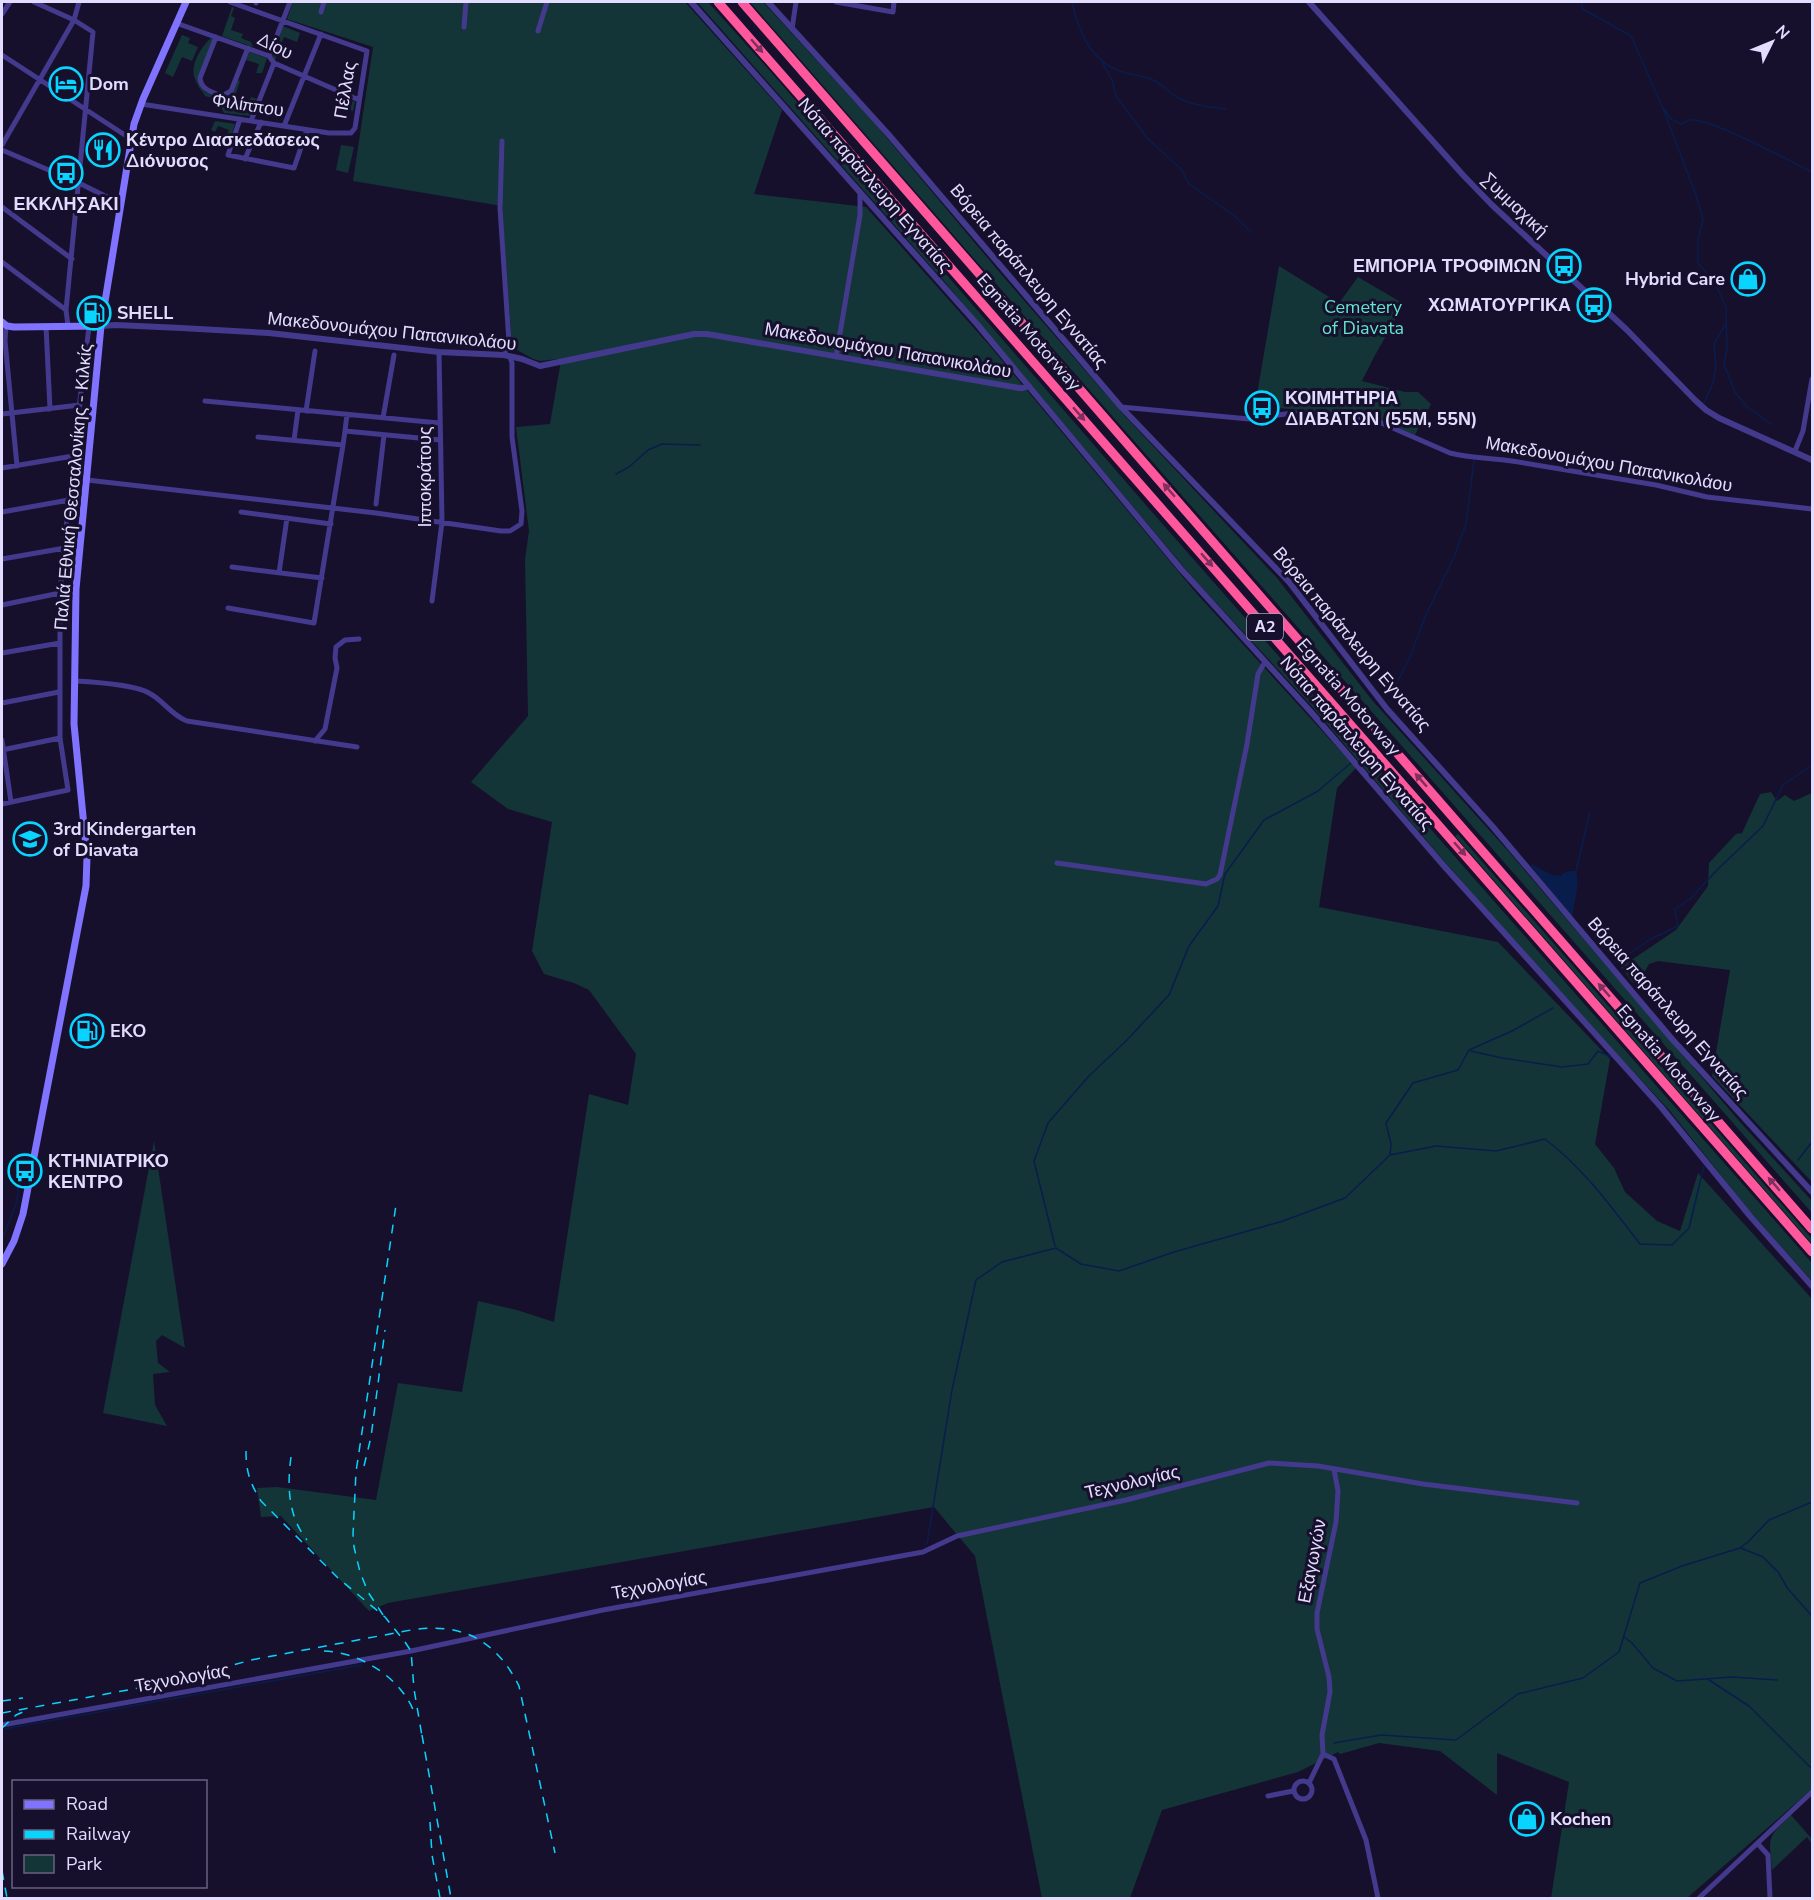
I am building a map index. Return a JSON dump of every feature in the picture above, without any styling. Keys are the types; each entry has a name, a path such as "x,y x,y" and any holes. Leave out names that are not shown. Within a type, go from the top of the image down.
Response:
{"highway":[{"name":"Egnatia Motorway","path":"718,2 1812,1252"},
{"name":"Egnatia Motorway","path":"742,2 1812,1228"}],"main road":[{"name":"Παλιά Εθνική Θεσσαλονίκης - Κιλκίς","path":"2,1264 14,1241 22,1214 86,892 87,857 74,732 76,590 99,324 131,139 141,104 186,2"},
{"path":"3,323 14,327 88,327 99,324"}],"street":[{"path":"2,14 10,2"},
{"path":"34,2 74,20 93,33 66,310 68,326"},
{"path":"2,145 74,20 79,2"},
{"path":"230,2 321,34 284,126"},
{"path":"269,56 290,2"},
{"path":"321,12 324,2"},
{"path":"464,27 466,2"},
{"path":"538,31 547,2"},
{"name":"Νότια παράπλευρη Εγνατίας","path":"692,2 977,324 1174,561 1311,712 1444,866 1650,1093 1750,1216 1812,1286"},
{"name":"Βόρεια παράπλευρη Εγνατίας","path":"768,2 915,165 1121,407 1289,582 1388,709 1493,827 1665,1031 1812,1192"},
{"path":"792,29 796,2"},
{"path":"836,2 893,12 894,2"},
{"name":"Συμμαχική","path":"1309,2 1470,183 1627,330 1695,400 1719,418 1812,460"},
{"name":"Δίου","path":"176,23 269,56 274,63 359,100"},
{"name":"Πέλλας","path":"321,34 367,51 355,128 351,133"},
{"path":"216,37 200,78 206,90 222,96 231,91 248,48"},
{"path":"2,56 131,139"},
{"path":"251,121 274,63"},
{"name":"Φιλίππου","path":"141,104 307,130 351,133"},
{"path":"240,119 228,155 294,168 307,130"},
{"path":"245,159 261,122"},
{"path":"87,480 333,508 501,531 510,531 521,524 522,512 512,437 512,363 507,356 509,342 500,208 502,141"},
{"path":"2,150 121,204"},
{"path":"836,357 860,215 860,191"},
{"path":"2,207 72,259"},
{"path":"2,262 66,310"},
{"path":"3,323 17,466"},
{"name":"Μακεδονομάχου Παπανικολάου","path":"99,324 268,333 439,352 507,356 540,366 694,334 721,336 1018,388 1029,386"},
{"path":"46,326 50,409"},
{"path":"2,804 68,790 60,738 60,593 88,327"},
{"path":"306,411 315,351"},
{"name":"Ιπποκράτους","path":"432,601 442,522 439,352"},
{"path":"383,418 394,355"},
{"path":"1795,451 1803,431 1812,379"},
{"path":"205,401 439,423"},
{"path":"2,414 80,405"},
{"name":"Μακεδονομάχου Παπανικολάου","path":"1121,407 1250,419 1293,413 1356,418 1379,422 1462,457 1476,456 1512,461 1715,498 1812,510"},
{"path":"294,440 298,410"},
{"path":"228,609 314,623 347,414"},
{"path":"345,431 440,440"},
{"path":"376,504 384,435"},
{"path":"258,437 343,445"},
{"path":"2,468 73,456"},
{"path":"2,512 69,500"},
{"path":"242,512 331,524"},
{"path":"279,573 287,518"},
{"path":"2,559 65,548"},
{"path":"232,567 322,578"},
{"path":"2,605 60,593"},
{"path":"315,741 325,729 337,668 336,647 345,639 359,639"},
{"path":"2,653 60,643"},
{"path":"1057,863 1206,884 1216,879 1220,874 1247,744 1258,674 1265,662"},
{"path":"74,681 105,682 148,692 187,721 357,747"},
{"path":"2,703 59,692"},
{"path":"2,750 60,738"},
{"path":"2,740 11,802"},
{"name":"Τεχνολογίας","path":"2,1725 411,1651 603,1610 923,1552 957,1536 1126,1500 1269,1463 1334,1468"},
{"path":"1334,1468 1423,1484 1577,1503"},
{"name":"Εξαγωγών","path":"1323,1754 1322,1734 1330,1692 1329,1677 1317,1629 1317,1612 1336,1522 1338,1491 1334,1468"},
{"path":"1309,1783 1323,1754 1334,1759 1366,1840 1378,1899"},
{"path":"1304,1780 1309,1783 1312,1791 1307,1798 1298,1798 1293,1791 1297,1782 1304,1780"},
{"path":"1268,1796 1293,1791"},
{"path":"1699,1899 1812,1792"},
{"path":"1758,1844 1768,1855 1770,1899"}],"green space":[{"path":"293,2 685,2 782,110 754,194 866,207 989,345 1197,594 1356,768 1337,788 1319,907 1498,942 1610,1059 1595,1144 1614,1168 1625,1192 1657,1221 1680,1231 1698,1173 1812,1299 1812,1789 1687,1898 1551,1898 1569,1782 1497,1753 1497,1795 1440,1751 1379,1743 1340,1754 1338,1752 1298,1772 1162,1810 1130,1898 1042,1898 975,1556 934,1507 388,1603 369,1611 281,1516 261,1517 257,1488 277,1487 376,1500 398,1383 462,1392 478,1301 554,1322 589,1094 628,1105 636,1054 589,990 544,974 532,951 552,822 508,809 471,782 528,716 525,559 529,531 516,427 550,424 560,366 558,359 540,361 512,347 502,206 353,181 373,47 287,19"},
{"path":"697,2 708,2 770,71 1152,512 1812,1263 1812,1281 1747,1208 1670,1111 1562,995 1309,703 1194,579 944,281"},
{"path":"750,2 763,2 876,125 1123,414 1277,578 1371,699 1509,852 1740,1122 1812,1201 1812,1213 998,286"},
{"path":"232,7 234,8 231,16 235,18 231,30 243,34 241,38 251,42 253,47 222,36"},
{"path":"283,26 300,33 297,42 284,37 275,60 272,55"},
{"path":"182,35 190,38 188,43 198,47 192,61 182,57 173,77 165,73"},
{"path":"212,37 214,38 199,84 205,92 220,97 220,100 205,96 197,83 194,74 195,62 204,45"},
{"path":"249,52 267,58 262,73 256,73 259,64 246,60"},
{"path":"237,80 240,81 233,102 247,107 251,97 257,99 251,116 224,113 221,107 223,98"},
{"path":"340,95 355,102 353,111 336,104"},
{"path":"215,121 235,124 230,139 226,137 229,130 218,126 215,132 211,130"},
{"path":"341,145 354,147 348,173 336,170"},
{"name":"Cemetery of Diavata","path":"1279,266 1339,303 1358,277 1404,304 1362,381 1405,392 1418,392 1431,404 1415,435 1382,421 1346,414 1255,406"},
{"path":"1771,792 1777,801 1785,795 1794,801 1812,793 1812,1182 1712,1076 1730,970 1658,961 1649,964 1639,982 1633,983 1621,967 1676,930 1708,886 1709,863 1736,834 1742,833 1760,794"},
{"path":"1458,834 1812,1239 1812,1244 1455,836"},
{"path":"154,1141 185,1348 162,1335 156,1341 158,1363 170,1372 153,1374 155,1405 167,1426 103,1413"},
{"path":"1791,1815 1812,1839 1812,1844 1807,1837 1772,1870 1771,1839"}],"water":[{"path":"1532,864 1552,875 1561,876 1567,872 1576,871 1577,887 1572,918 1531,866"}],"waterway":[{"path":"1072,2 1082,33 1100,60 1119,71 1151,79 1189,102 1226,109"},
{"path":"1581,2 1583,9 1631,36 1662,106 1703,219 1698,240 1698,263 1715,283 1726,307 1727,348 1724,364 1735,392 1746,406 1771,424"},
{"path":"1102,62 1112,80 1116,96 1148,139 1181,169 1189,184 1236,217 1251,232"},
{"path":"1664,109 1671,119 1681,124 1690,120 1714,125 1812,172"},
{"path":"1704,403 1713,383 1716,366 1714,344 1725,325"},
{"path":"616,474 629,467 648,450 662,444 700,445"},
{"path":"1390,696 1409,659 1466,524 1474,460"},
{"path":"1055,1246 1034,1161 1048,1123 1088,1077 1169,995 1189,946 1218,906 1225,874 1264,820 1318,791 1351,763"},
{"path":"1615,963 1651,939 1678,926 1675,909 1691,898 1763,826 1783,785 1812,765"},
{"path":"1576,871 1590,812"},
{"path":"1390,1155 1391,1144 1386,1123 1413,1083 1458,1070 1469,1050 1512,1031 1553,1008"},
{"path":"1471,1051 1562,1067 1588,1064 1598,1051 1611,1057"},
{"path":"927,1544 952,1390 976,1280 1002,1262 1056,1248 1081,1264 1119,1271 1174,1252 1283,1221 1345,1198 1390,1155 1436,1146 1496,1151 1545,1139 1584,1175 1640,1244 1672,1245 1689,1228 1704,1166"},
{"path":"1798,1160 1812,1142"},
{"path":"2,1240 17,1201 20,1171"},
{"path":"1334,1743 1381,1735 1456,1740 1518,1694 1583,1678 1619,1652 1640,1583 1682,1566 1740,1548 1769,1520 1812,1502"},
{"path":"1741,1548 1763,1557 1778,1572 1788,1589 1812,1616"},
{"path":"1624,1637 1653,1668 1677,1681 1733,1677 1777,1680"},
{"path":"4,1729 361,1665"},
{"path":"1709,1680 1749,1706 1812,1769"}],"railway":[{"path":"383,1615 368,1592 360,1572 353,1534 356,1472 396,1205"},
{"path":"364,1466 371,1437 385,1330"},
{"path":"246,1451 249,1477 261,1501 338,1578 385,1617 411,1651 414,1689 423,1742"},
{"path":"291,1457 290,1500 296,1521 307,1540"},
{"path":"2,1713 177,1681 251,1660 411,1630 429,1628 462,1632 476,1638 500,1657 519,1686 555,1853"},
{"path":"324,1651 351,1656 378,1669 400,1688 414,1712"},
{"path":"2,1701 23,1698"},
{"path":"2,1728 16,1715 23,1712"},
{"path":"422,1735 451,1898"},
{"path":"430,1822 432,1855 440,1898"},
{"path":"2,1871 7,1898"}],"place":[{"name":"Dom","path":"66,84"},
{"name":"Κέντρο Διασκεδάσεως Διόνυσος","path":"103,150"},
{"name":"ΕΚΚΛΗΣΑΚΙ","path":"66,173"},
{"name":"ΕΜΠΟΡΙΑ ΤΡΟΦΙΜΩΝ","path":"1564,266"},
{"name":"Hybrid Care","path":"1748,279"},
{"name":"ΧΩΜΑΤΟΥΡΓΙΚΑ","path":"1594,305"},
{"name":"SHELL","path":"94,313"},
{"name":"ΚΟΙΜΗΤΗΡΙΑ ΔΙΑΒΑΤΩΝ (55Μ, 55Ν)","path":"1262,408"},
{"name":"3rd Kindergarten of Diavata","path":"30,839"},
{"name":"EKO","path":"87,1031"},
{"name":"ΚΤΗΝΙΑΤΡΙΚΟ ΚΕΝΤΡΟ","path":"25,1171"},
{"name":"Kochen","path":"1527,1819"}]}
